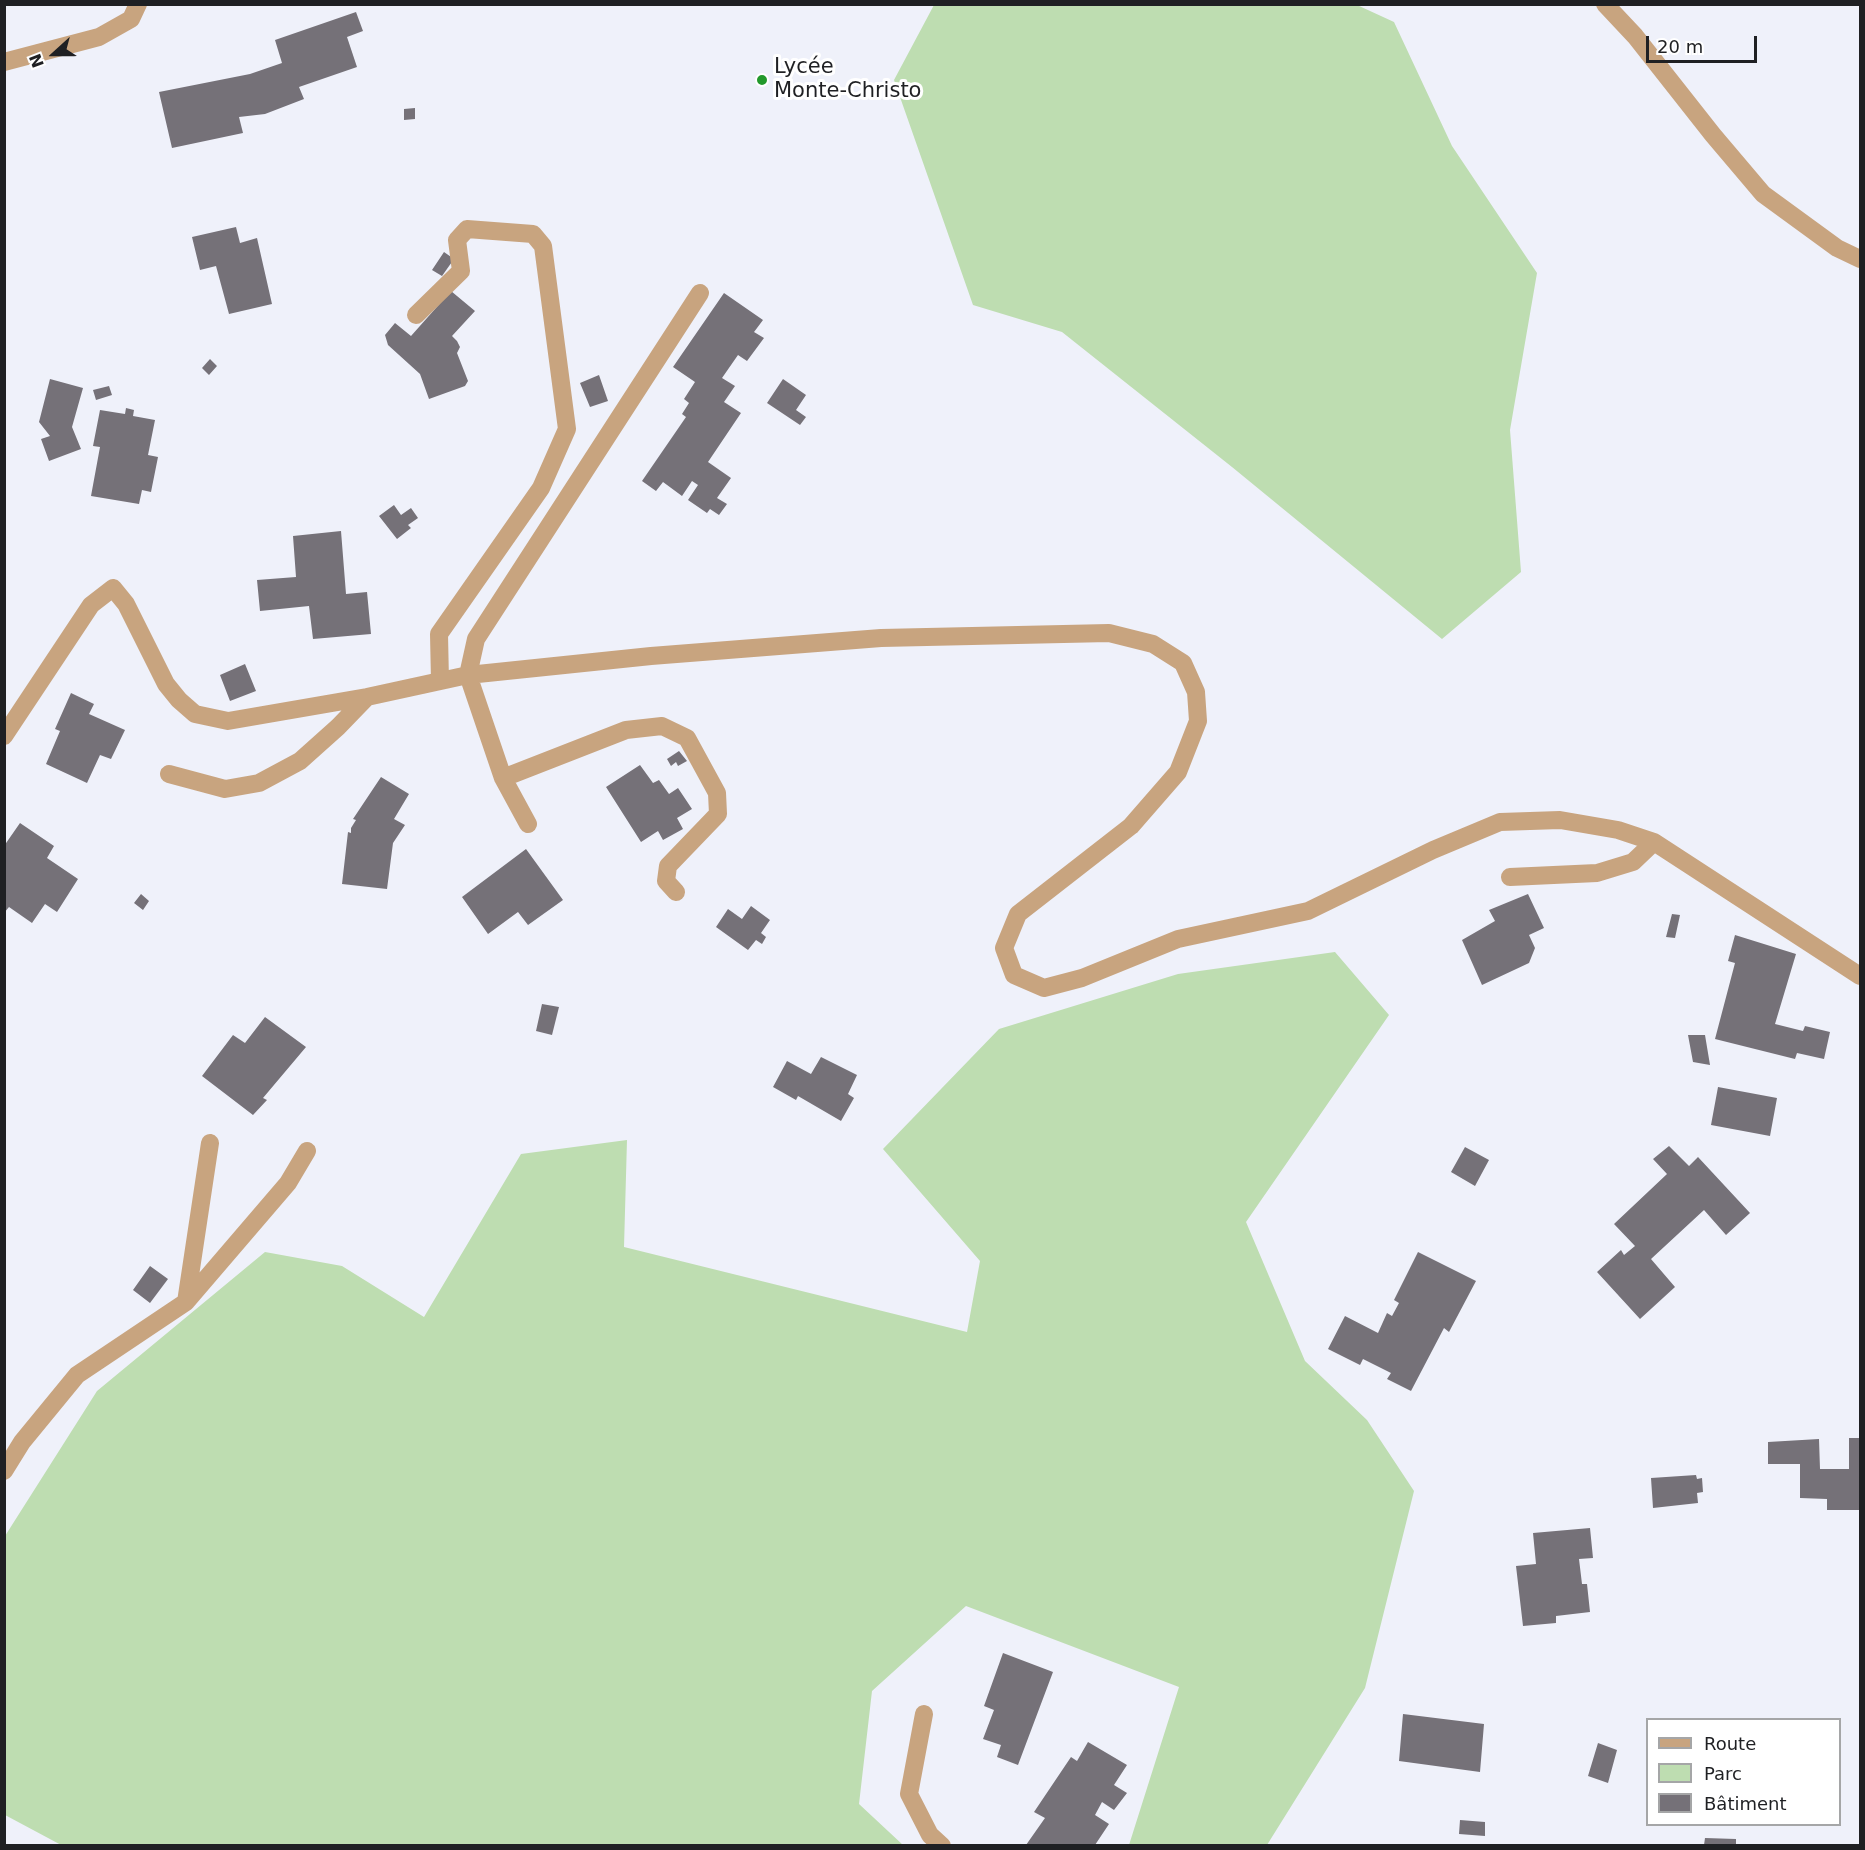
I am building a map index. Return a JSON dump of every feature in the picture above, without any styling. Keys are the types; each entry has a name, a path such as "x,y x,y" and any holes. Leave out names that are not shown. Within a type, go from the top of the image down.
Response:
{"street":[{"path":"4,62 99,37 131,19 138,4"},
{"path":"1605,4 1635,36 1763,194 1837,248 1860,259"},
{"path":"416,315 461,271 457,240 467,229 533,234 543,246 567,429 541,488 439,633 440,681"},
{"path":"528,824 503,778 468,675 476,639 700,293"},
{"path":"4,736 91,605 113,588 126,604 166,684 179,700 195,714 228,721 367,697 468,675 881,638 1108,633 1154,644 1183,663 1196,692 1198,722 1178,772 1131,826 1018,914 1004,948 1014,975 1044,988 1082,978 1178,939 1308,911 1433,850 1500,822 1560,820 1618,830 1654,842 1860,976"},
{"path":"169,774 225,789 259,783 300,761 338,728 367,697"},
{"path":"503,778 626,730 662,726 687,738 717,793 718,814 668,866 666,881 676,892"},
{"path":"1510,877 1597,873 1633,862 1654,842"},
{"path":"186,1302 210,1143"},
{"path":"4,1471 22,1442 77,1375 186,1302 288,1183 307,1150"},
{"path":"924,1714 909,1794 930,1835 942,1845"}],"green space":[{"path":"934,5 1357,5 1394,22 1452,146 1537,273 1510,430 1521,572 1442,639 1232,467 1062,332 973,305 894,80"},
{"path":"1335,952 1389,1015 1246,1222 1305,1361 1367,1420 1414,1491 1365,1688 1267,1845 1129,1845 1179,1687 966,1606 872,1691 859,1804 903,1845 63,1846 5,1815 5,1536 97,1391 265,1252 342,1266 424,1317 521,1154 627,1140 624,1247 967,1332 980,1261 883,1149 999,1029 1178,974"}],"building":[{"path":"356,12 363,31 347,37 357,67 299,87 304,99 265,114 239,117 243,133 172,148 159,92 250,74 282,63 275,40"},
{"path":"415,108 415,119 404,120 404,109"},
{"path":"236,227 240,243 257,238 272,304 229,314 216,266 200,270 192,237"},
{"path":"444,252 454,259 442,276 432,270"},
{"path":"451,291 475,311 452,336 460,347 457,353 468,381 465,386 429,399 420,374 388,345 385,335 395,323 411,336"},
{"path":"724,293 763,320 754,332 764,338 747,361 738,355 722,378 735,386 724,402 741,413 708,462 731,478 717,498 727,504 719,515 710,509 707,513 688,500 698,485 692,481 682,496 663,482 656,491 642,481 686,417 682,414 689,403 684,399 695,382 673,367"},
{"path":"210,359 217,366 209,375 202,368"},
{"path":"599,375 608,401 590,407 580,383"},
{"path":"50,379 83,388 72,427 81,449 49,461 41,439 50,436 39,422"},
{"path":"783,379 806,395 796,410 806,417 800,425 767,403"},
{"path":"109,386 112,395 96,400 93,390"},
{"path":"126,408 134,410 133,416 155,420 148,455 158,457 151,492 142,490 139,504 91,496 100,447 93,446 100,410 125,414"},
{"path":"394,505 401,515 411,508 418,518 408,525 411,528 397,539 379,516"},
{"path":"341,531 346,594 367,592 371,634 313,639 309,606 260,611 257,580 296,577 293,536"},
{"path":"245,664 256,691 230,701 220,675"},
{"path":"71,693 94,704 89,714 125,730 111,759 100,755 87,783 46,764 60,731 55,729"},
{"path":"679,751 687,761 678,766 676,762 671,766 667,759"},
{"path":"640,765 653,783 659,780 669,794 678,788 692,809 677,818 683,829 663,840 658,831 641,842 606,787"},
{"path":"381,777 409,794 394,819 405,825 393,843 387,889 342,884 348,832 351,833 356,820 353,819"},
{"path":"20,823 54,846 47,858 78,879 57,912 45,904 32,923 9,907 4,913 4,846"},
{"path":"526,849 563,900 528,925 518,912 488,934 462,897"},
{"path":"141,894 149,901 143,910 134,903"},
{"path":"1528,894 1544,928 1529,935 1535,948 1529,963 1482,985 1462,940 1495,921 1489,910"},
{"path":"751,906 770,920 761,933 766,937 762,944 756,940 748,950 716,927 728,909 742,919"},
{"path":"1672,914 1680,915 1675,938 1666,937"},
{"path":"1735,935 1796,954 1775,1024 1803,1031 1805,1026 1830,1032 1824,1059 1797,1053 1795,1059 1715,1039 1735,963 1728,961"},
{"path":"542,1004 559,1007 552,1035 536,1031"},
{"path":"265,1017 306,1047 263,1098 267,1100 253,1115 202,1076 233,1035 245,1043"},
{"path":"1688,1035 1705,1035 1710,1065 1693,1062"},
{"path":"821,1057 857,1075 848,1094 854,1098 841,1121 798,1096 796,1100 773,1087 787,1061 811,1074"},
{"path":"1718,1087 1777,1098 1770,1136 1711,1125"},
{"path":"1669,1146 1689,1166 1698,1157 1750,1213 1726,1235 1704,1210 1651,1259 1675,1287 1640,1319 1597,1272 1621,1250 1624,1255 1635,1246 1614,1224 1667,1174 1653,1159"},
{"path":"1465,1147 1489,1160 1475,1186 1451,1172"},
{"path":"1418,1252 1476,1281 1449,1332 1444,1328 1411,1391 1387,1379 1391,1373 1363,1359 1360,1365 1328,1349 1345,1316 1378,1333 1387,1313 1392,1316 1399,1303 1394,1300"},
{"path":"150,1266 168,1279 150,1303 133,1290"},
{"path":"1849,1438 1860,1438 1860,1510 1827,1510 1827,1499 1800,1498 1800,1464 1768,1464 1768,1442 1819,1439 1820,1469 1849,1469"},
{"path":"1696,1475 1697,1479 1702,1478 1703,1492 1697,1493 1698,1503 1653,1508 1651,1478"},
{"path":"1590,1528 1593,1558 1579,1559 1582,1584 1587,1584 1590,1612 1556,1616 1556,1623 1523,1626 1516,1566 1536,1564 1533,1533"},
{"path":"1003,1653 1053,1672 1018,1765 997,1757 1001,1745 983,1739 994,1710 984,1706"},
{"path":"1403,1714 1484,1724 1480,1772 1399,1761"},
{"path":"1088,1742 1127,1765 1114,1785 1127,1793 1114,1810 1102,1802 1095,1815 1109,1824 1095,1845 1026,1845 1045,1818 1034,1812 1071,1757 1077,1761"},
{"path":"1598,1743 1617,1750 1608,1783 1588,1776"},
{"path":"1460,1820 1485,1822 1485,1836 1459,1834"},
{"path":"1705,1838 1736,1839 1736,1845 1704,1845"}],"place":[{"name":"Lycée Monte-Christo","path":"762,80"}]}
